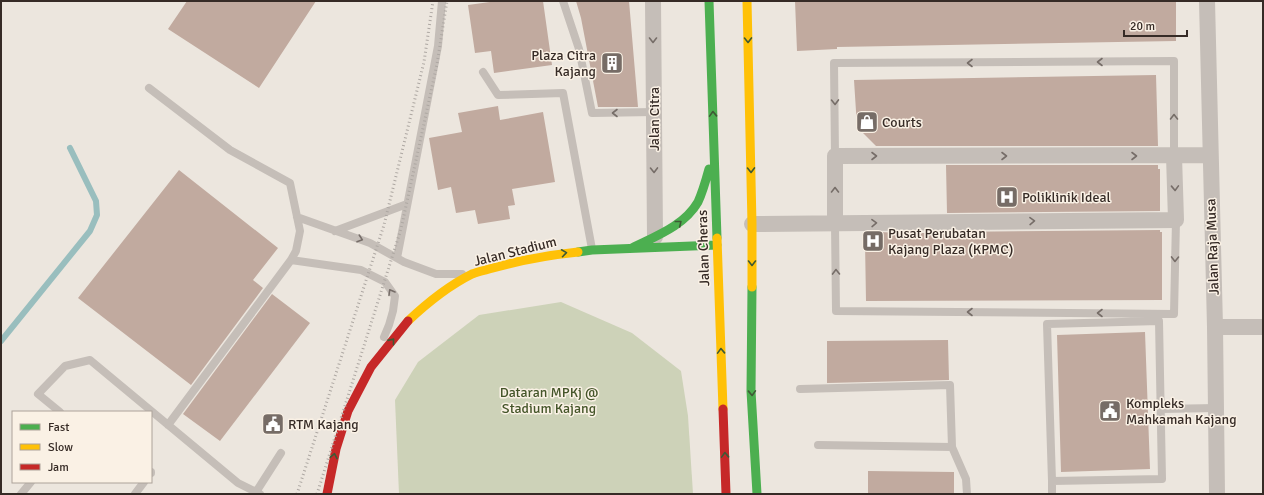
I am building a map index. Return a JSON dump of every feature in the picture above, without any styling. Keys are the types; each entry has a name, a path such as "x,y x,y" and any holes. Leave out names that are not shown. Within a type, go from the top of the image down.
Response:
{"main road":[{"name":"Jalan Cheras","path":"709,1 726,494"},
{"path":"747,1 752,224 751,390 758,494"},
{"path":"632,248 676,226 692,212 703,191 714,153"},
{"name":"Jalan Stadium","path":"327,494 336,449 348,412 371,367 407,322 423,307 444,291 473,274 503,265 550,255 592,250 717,245"}],"street":[{"name":"Jalan Citra","path":"653,1 655,237"},
{"name":"Jalan Raja Musa","path":"1207,1 1215,327 1217,494"},
{"path":"835,224 835,156 1210,155"},
{"path":"752,224 1176,220 1174,156"},
{"path":"1215,327 1263,327"}],"lane":[{"path":"397,258 438,46 442,1"},
{"path":"563,1 579,49 592,113 654,112"},
{"path":"835,156 834,63 1166,62 1174,62 1174,156"},
{"path":"483,72 498,95 563,92 592,250"},
{"path":"149,88 230,150 290,183 300,231 296,251 291,260 168,425"},
{"path":"335,231 408,204"},
{"path":"297,217 370,243 404,262 436,274 473,274"},
{"path":"835,224 836,311 1174,314 1176,220"},
{"path":"291,260 361,270 385,282 395,296 394,311 371,367"},
{"path":"1052,481 1162,479 1159,321 1047,324 1052,494"},
{"path":"59,411 38,394 66,366 90,360 151,411"},
{"path":"800,389 950,385 952,447 966,479 967,494"},
{"path":"1161,409 1216,408"},
{"path":"152,412 238,483 258,493 281,453"},
{"path":"818,445 952,447"},
{"path":"21,494 30,483"},
{"path":"135,494 143,483"}],"green space":[{"name":"Dataran MPKj @ Stadium Kajang","path":"561,302 632,333 681,371 688,416 693,494 399,494 395,400 418,362 479,315"}],"building":[{"path":"187,1 316,1 259,88 168,29"},
{"path":"497,1 543,1 552,65 494,73 491,51 475,53 468,5"},
{"name":"Plaza Citra Kajang","path":"576,1 629,1 638,107 598,107 581,18"},
{"path":"795,1 1176,1 1176,41 837,47 837,49 797,51"},
{"path":"1156,75 1158,146 876,146 857,127 854,80"},
{"path":"498,106 500,120 543,112 555,182 512,189 515,205 508,206 510,219 478,224 475,210 456,213 451,187 438,190 429,138 462,132 458,113"},
{"path":"946,165 1158,165 1158,169 1160,169 1160,211 947,213"},
{"path":"179,170 278,248 253,280 263,288 191,385 78,298"},
{"path":"1160,230 1160,232 1162,232 1162,300 866,301 865,242 876,232 947,233"},
{"path":"272,294 310,323 220,441 183,414"},
{"path":"1145,332 1150,469 1061,472 1057,335"},
{"path":"948,340 949,380 827,383 827,341"},
{"path":"868,471 954,472 954,494 868,494"}],"waterway":[{"path":"1,341 90,231 97,215 96,201 70,148"}],"railway":[{"path":"297,494 384,225 424,62 433,1"},
{"path":"317,494 401,229 437,64 447,1"}],"traffic: fast":[{"path":"709,1 717,238"},
{"path":"632,248 669,230 685,218 698,202 709,169"},
{"path":"578,252 592,250 717,245"},
{"path":"752,287 751,391 757,494"}],"traffic: slow":[{"path":"747,1 752,287"},
{"path":"717,238 723,409"},
{"path":"408,321 438,295 472,274 525,260 578,252"}],"traffic: jam":[{"path":"327,494 336,449 348,411 371,367 408,321"},
{"path":"723,409 726,494"}],"place":[{"name":"Plaza Citra Kajang","path":"612,63"},
{"name":"Courts","path":"867,122"},
{"name":"Poliklinik Ideal","path":"1007,197"},
{"name":"Pusat Perubatan Kajang Plaza (KPMC)","path":"873,241"},
{"name":"Kompleks Mahkamah Kajang","path":"1110,411"},
{"name":"RTM Kajang","path":"273,424"}]}
